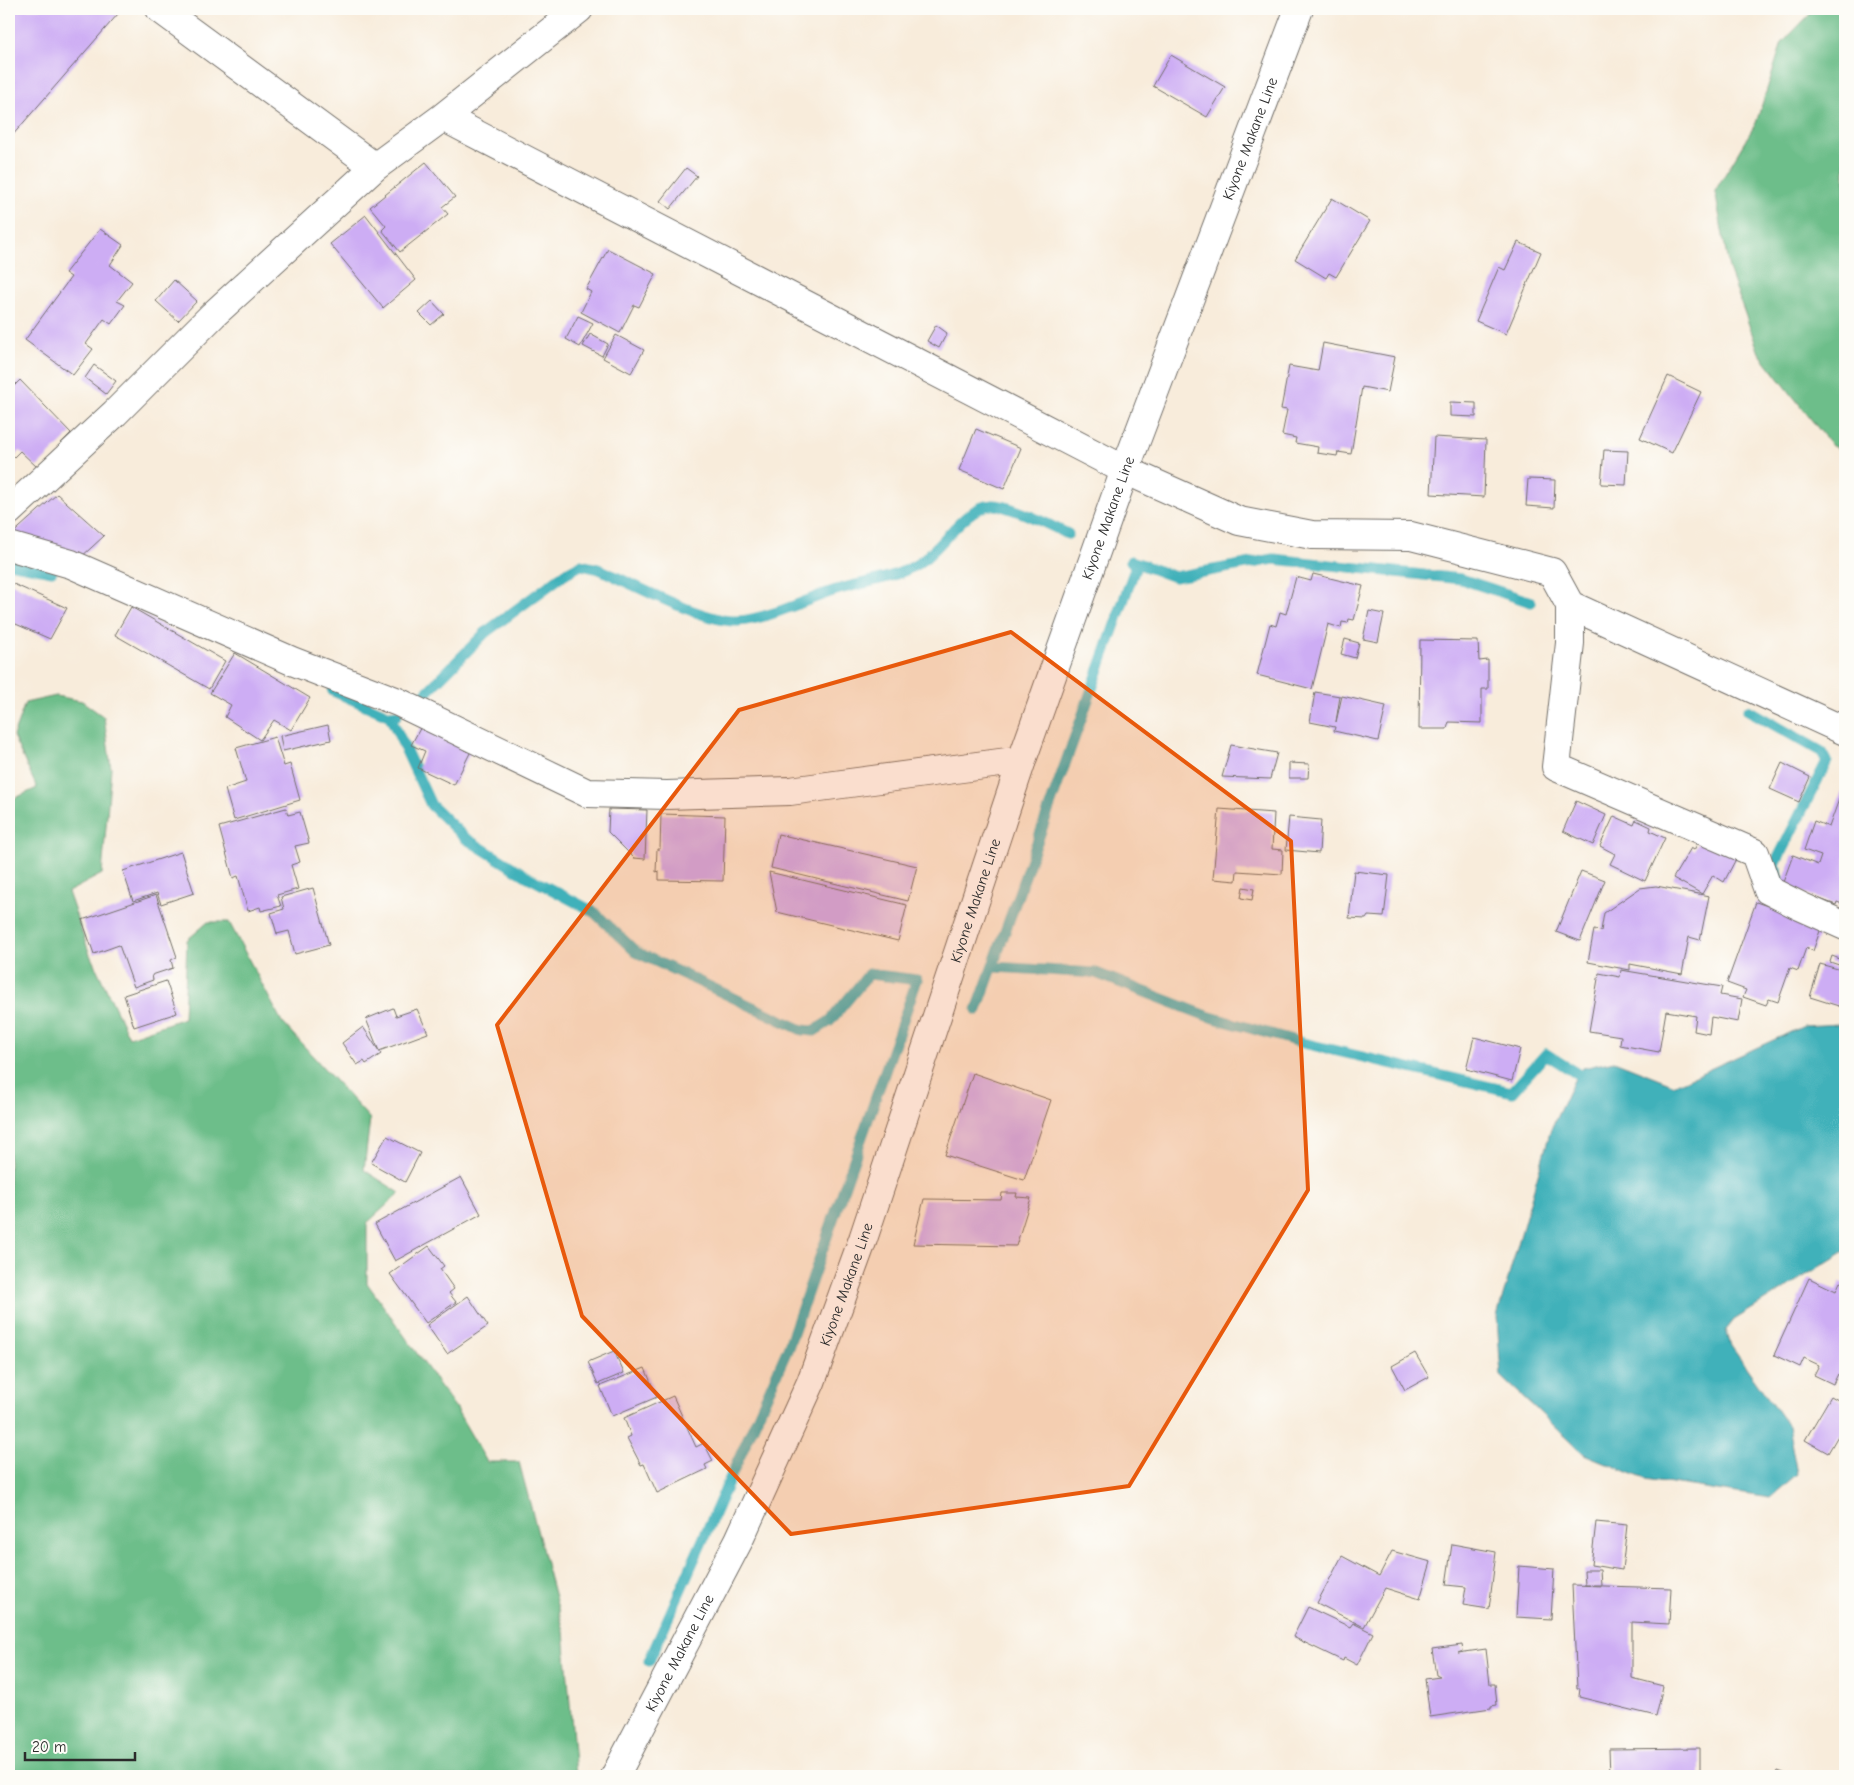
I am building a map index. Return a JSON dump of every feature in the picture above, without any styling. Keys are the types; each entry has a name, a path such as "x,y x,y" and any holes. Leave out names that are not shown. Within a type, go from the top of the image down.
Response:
{"street":[{"path":"160,9 375,167"},
{"path":"9,511 115,413 213,315 375,167 443,117 579,9"},
{"name":"Kiyone Makane Line","path":"615,1776 739,1540 810,1382 863,1239 1022,760 1125,470 1299,9"},
{"path":"443,117 1125,470 1239,521 1312,535 1411,536 1552,572 1570,605 1570,643 1556,767 1755,853 1768,890 1845,926"},
{"path":"9,546 71,564 292,661 398,702 587,793 667,795 790,791 1022,760"},
{"path":"1570,605 1845,730"}],"highlighted area":[{"path":"1011,632 1291,841 1308,1190 1129,1486 791,1534 582,1316 497,1025 739,710"}],"green space":[{"path":"1815,9 1845,9 1845,451 1832,446 1759,353 1729,269 1715,191 1756,123 1782,43"},
{"path":"56,696 82,701 104,717 111,768 102,874 68,892 90,955 129,1037 184,1018 187,940 208,922 229,922 282,1022 370,1119 364,1170 400,1193 367,1223 367,1283 455,1407 487,1462 519,1462 564,1631 576,1776 9,1776 9,801 37,788 13,736 25,703"}],"water":[{"path":"1839,1024 1845,1028 1845,1251 1734,1320 1726,1330 1731,1346 1788,1426 1797,1474 1770,1498 1645,1479 1584,1454 1501,1376 1497,1317 1551,1129 1576,1076 1583,1068 1614,1061 1675,1085 1804,1026"}],"building":[{"path":"9,9 111,9 118,14 11,137 9,136"},
{"path":"1171,55 1225,87 1207,117 1153,86"},
{"path":"426,162 455,197 442,207 448,214 400,252 382,230 386,226 370,207"},
{"path":"686,168 697,176 670,209 660,201"},
{"path":"1332,198 1370,221 1336,277 1329,273 1326,278 1295,259"},
{"path":"366,215 416,280 383,308 330,244"},
{"path":"100,229 123,245 110,265 132,282 117,301 125,305 111,324 104,319 86,344 93,349 73,375 25,340 71,277 65,273"},
{"path":"1518,242 1541,252 1506,334 1476,321 1499,267 1505,270"},
{"path":"608,249 656,274 639,307 634,305 620,333 581,312 591,292 586,289"},
{"path":"174,280 197,301 178,321 156,301"},
{"path":"432,301 444,314 431,325 419,313"},
{"path":"578,316 593,323 580,347 566,339"},
{"path":"936,325 947,333 939,348 927,341"},
{"path":"590,334 608,344 602,356 583,346"},
{"path":"616,335 644,350 631,373 603,358"},
{"path":"1323,343 1395,357 1388,392 1362,387 1351,454 1338,452 1337,456 1317,453 1318,447 1295,443 1296,438 1282,435 1287,410 1281,409 1289,366 1318,371"},
{"path":"94,365 116,381 106,394 85,378"},
{"path":"1668,376 1701,392 1672,453 1640,438"},
{"path":"20,380 71,433 37,467 20,451 9,462 9,391"},
{"path":"1450,402 1476,403 1476,417 1450,416"},
{"path":"976,429 1021,448 1004,489 959,470"},
{"path":"1434,437 1486,440 1484,497 1431,494"},
{"path":"1604,450 1628,451 1626,485 1601,484"},
{"path":"1528,479 1555,480 1554,508 1526,506"},
{"path":"57,494 104,536 79,559 10,536"},
{"path":"1313,574 1363,586 1354,620 1349,619 1348,623 1342,622 1341,628 1328,624 1312,689 1257,675 1270,624 1276,626 1280,612 1286,614 1296,577 1311,581"},
{"path":"9,582 67,608 50,639 9,621"},
{"path":"131,607 225,661 209,689 115,635"},
{"path":"1369,611 1384,614 1378,642 1363,639"},
{"path":"1345,639 1359,643 1355,658 1341,654"},
{"path":"1420,640 1478,641 1479,661 1488,660 1488,689 1482,689 1482,723 1449,722 1447,729 1419,729"},
{"path":"235,653 310,698 291,730 274,720 260,740 225,717 231,705 210,693"},
{"path":"1315,692 1340,696 1336,722 1342,696 1386,706 1378,741 1334,731 1335,727 1310,722"},
{"path":"423,723 473,747 454,785 418,768 425,751 411,745"},
{"path":"328,725 331,740 283,751 280,736"},
{"path":"275,737 284,766 290,764 300,800 234,820 225,789 246,782 236,748"},
{"path":"1231,745 1277,753 1270,779 1222,777"},
{"path":"1289,763 1309,764 1308,778 1289,778"},
{"path":"1782,763 1810,777 1799,802 1770,789"},
{"path":"1842,791 1845,792 1845,905 1837,902 1836,905 1782,885 1793,855 1818,865 1821,856 1804,850 1814,821 1829,827"},
{"path":"1576,801 1606,815 1593,845 1563,831"},
{"path":"286,808 288,815 300,812 309,843 295,846 300,862 291,865 298,889 277,895 281,906 261,911 260,907 248,911 238,876 233,878 219,827"},
{"path":"609,809 647,810 645,859 634,858 608,832"},
{"path":"1219,809 1274,813 1272,849 1283,850 1282,874 1237,871 1236,881 1213,879"},
{"path":"661,814 725,816 723,881 659,880 659,871 656,872 657,849 660,849"},
{"path":"1614,816 1634,825 1636,820 1651,827 1650,831 1665,838 1645,881 1610,864 1615,854 1600,846"},
{"path":"1289,817 1321,820 1319,853 1286,850"},
{"path":"778,834 917,866 908,901 771,868"},
{"path":"1701,837 1737,857 1724,882 1713,875 1702,894 1673,878 1691,848 1694,850"},
{"path":"181,852 194,893 161,904 157,893 133,901 123,871"},
{"path":"1354,871 1389,875 1384,917 1349,918"},
{"path":"1581,871 1605,880 1580,941 1556,932"},
{"path":"769,872 907,905 898,941 777,912"},
{"path":"1656,886 1709,896 1700,940 1689,937 1682,974 1630,964 1630,970 1588,962 1594,930 1601,931 1604,913 1640,888"},
{"path":"1243,887 1254,889 1252,900 1241,898"},
{"path":"313,888 329,945 295,954 289,931 277,934 271,913 284,909 281,897"},
{"path":"156,895 177,957 171,960 173,968 152,975 153,980 134,987 119,945 94,954 82,920"},
{"path":"1756,902 1822,925 1813,951 1806,948 1798,971 1790,968 1778,1002 1769,999 1766,1005 1743,997 1746,990 1727,983"},
{"path":"1832,956 1845,961 1845,967 1830,962"},
{"path":"1820,964 1845,971 1845,1008 1810,997"},
{"path":"1621,970 1722,987 1720,995 1742,999 1738,1022 1711,1017 1709,1034 1694,1031 1696,1016 1666,1011 1659,1052 1620,1045 1621,1036 1589,1031 1599,973 1620,977"},
{"path":"166,981 177,1013 134,1027 124,995"},
{"path":"393,1008 396,1016 417,1009 428,1033 379,1051 366,1019"},
{"path":"363,1027 381,1054 366,1064 364,1061 357,1065 342,1043"},
{"path":"1474,1037 1520,1049 1512,1081 1466,1069"},
{"path":"973,1073 1051,1100 1024,1180 945,1155"},
{"path":"387,1136 420,1153 405,1182 371,1163"},
{"path":"461,1177 481,1214 395,1261 375,1224"},
{"path":"1002,1193 1017,1193 1016,1197 1031,1198 1016,1246 913,1244 924,1199 1001,1200"},
{"path":"429,1246 444,1266 440,1269 454,1289 449,1293 456,1302 426,1323 390,1274"},
{"path":"1809,1278 1836,1291 1840,1282 1845,1284 1845,1378 1838,1374 1833,1384 1814,1375 1819,1365 1804,1358 1800,1367 1774,1355"},
{"path":"468,1296 488,1326 447,1354 427,1325"},
{"path":"614,1351 624,1373 598,1384 588,1362"},
{"path":"1415,1353 1429,1377 1405,1390 1392,1366"},
{"path":"645,1368 657,1397 612,1416 600,1386"},
{"path":"673,1396 696,1447 704,1443 713,1461 705,1465 707,1469 657,1493 644,1464 641,1465 627,1438 631,1436 624,1418"},
{"path":"1831,1396 1845,1404 1845,1438 1839,1434 1828,1453 1805,1440"},
{"path":"1596,1522 1627,1525 1622,1570 1591,1565"},
{"path":"1452,1544 1496,1552 1489,1609 1463,1605 1466,1587 1446,1585"},
{"path":"1392,1551 1431,1562 1420,1599 1385,1588 1364,1627 1317,1603 1342,1556 1379,1576"},
{"path":"1519,1566 1554,1569 1551,1619 1516,1617"},
{"path":"1584,1570 1600,1570 1601,1585 1585,1585"},
{"path":"1572,1585 1671,1588 1669,1624 1632,1622 1632,1678 1663,1686 1656,1716 1579,1697 1580,1688 1577,1688"},
{"path":"1308,1607 1350,1627 1353,1623 1373,1633 1357,1665 1344,1658 1343,1661 1293,1637"},
{"path":"1462,1645 1463,1651 1458,1653 1486,1649 1490,1684 1495,1684 1497,1705 1491,1706 1491,1708 1430,1717 1425,1679 1440,1677 1436,1675 1432,1649"},
{"path":"1700,1748 1700,1776 1610,1776 1609,1749"},
{"path":"1777,1771 1791,1776 1775,1776"}],"waterway":[{"path":"421,698 486,632 566,573 581,565 599,569 649,593 708,616 739,621 762,617 833,591 888,577 909,569 928,556 962,520 981,507 998,505 1008,508 1068,534"},
{"path":"1137,563 1175,577 1274,559 1461,579 1531,602"},
{"path":"977,1010 1137,563 1131,561"},
{"path":"9,563 52,571"},
{"path":"333,691 390,716 397,715"},
{"path":"1748,710 1822,752 1827,761 1775,864 1780,886"},
{"path":"390,716 431,805 465,838 528,877 594,912 636,952 802,1030 814,1031 830,1021 869,974 917,980 788,1348 649,1661"},
{"path":"993,967 1096,973 1207,1016 1303,1043 1512,1092 1546,1054 1587,1080"}]}
